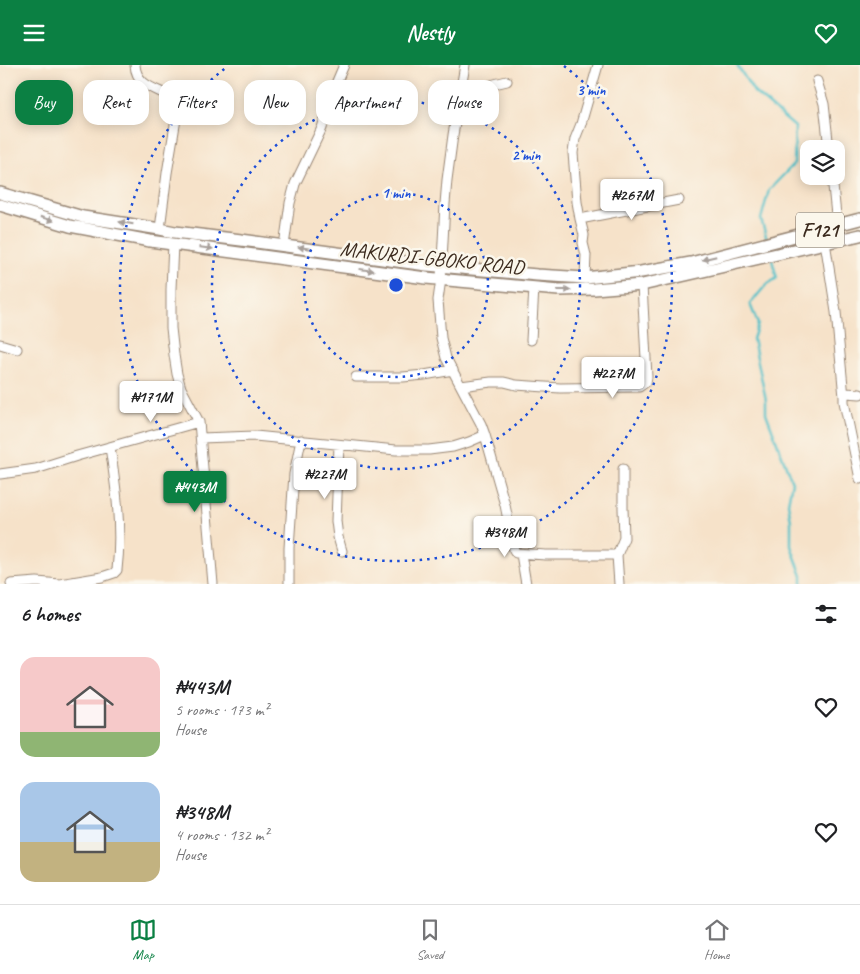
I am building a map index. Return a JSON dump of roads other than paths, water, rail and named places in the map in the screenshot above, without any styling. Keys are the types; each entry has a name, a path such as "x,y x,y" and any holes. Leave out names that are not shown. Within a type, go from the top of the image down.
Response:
{"main road":[{"name":"F121","path":"0,193 83,217 175,232 441,267 586,278 641,272 758,252 860,219"},
{"name":"MAKURDI-GBOKO ROAD","path":"0,205 70,226 141,240 441,279 559,290 642,285 758,252"},
{"name":"F121","path":"781,246 825,242 860,235"}],"street":[{"path":"135,65 135,69 143,83 172,97 178,107 160,229"},
{"path":"284,246 290,203 296,184 322,128 335,86 344,65"},
{"path":"463,80 465,65"},
{"path":"586,278 584,235 580,219 573,153 598,65"},
{"path":"499,83 507,81"},
{"path":"817,81 824,104 828,140"},
{"path":"454,125 445,205 438,301 441,338 446,358 485,435 505,505 514,550 516,553 521,554 617,555"},
{"path":"833,185 837,225"},
{"path":"580,219 679,200"},
{"path":"825,242 836,312 846,418 860,479"},
{"path":"173,244 171,328 177,374 181,388 199,422 213,584"},
{"path":"461,386 504,382 516,385 560,388 639,387 646,382 647,377 642,285"},
{"path":"531,340 534,288"},
{"path":"0,344 17,349"},
{"path":"356,377 424,375 453,370"},
{"path":"844,397 846,393 860,394"},
{"path":"0,473 36,469 199,422"},
{"path":"201,439 255,435 396,450 454,447 485,435"},
{"path":"289,584 294,474 301,440"},
{"path":"340,445 336,521 342,551"},
{"path":"11,584 37,582 60,584 102,577 117,570 118,524 110,447"},
{"path":"619,584 617,555 624,538 623,469"},
{"path":"521,554 526,584"},
{"path":"114,573 115,584"}],"waterway":[{"path":"737,65 754,92 795,127 794,164 769,190 761,219 767,240"},
{"path":"772,260 777,278 766,285 750,304 758,324 753,339 766,400 766,413 792,482 788,503 791,521 791,546 802,576 802,584"}]}
